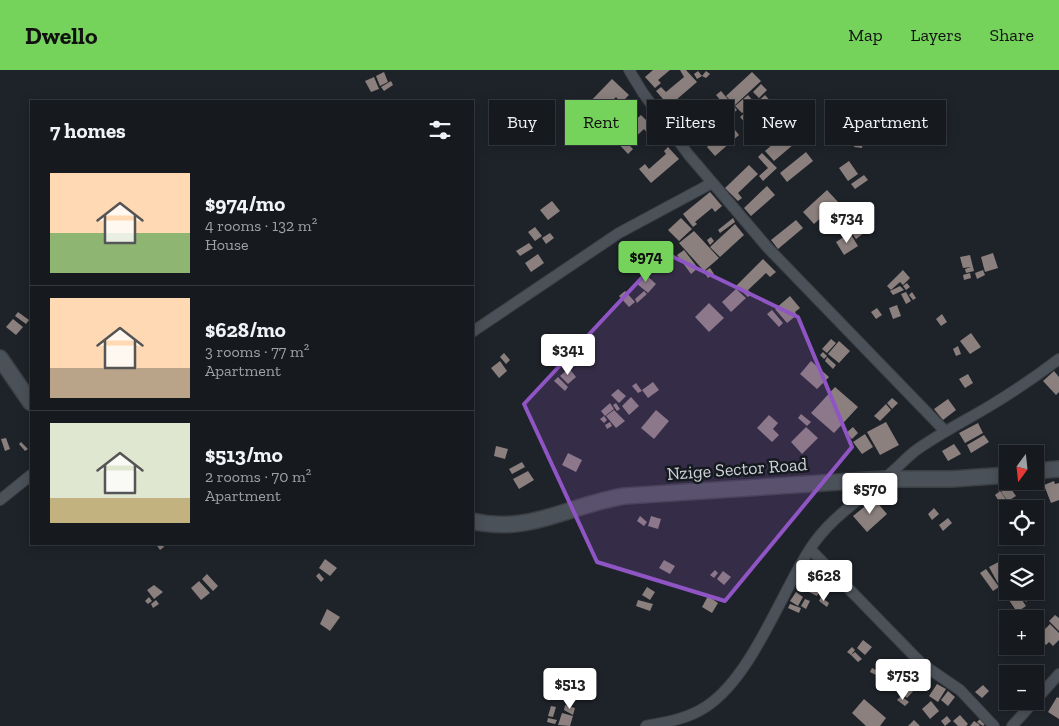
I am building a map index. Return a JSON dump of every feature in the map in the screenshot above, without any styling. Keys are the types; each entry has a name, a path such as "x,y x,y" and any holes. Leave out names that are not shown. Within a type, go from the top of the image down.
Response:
{"main road":[{"path":"0,358 30,402"},
{"path":"1044,470 1059,469"},
{"name":"Nzige Sector Road","path":"474,521 501,526 525,524 600,500 626,496 885,479 999,475"}],"street":[{"path":"629,70 663,121 712,183 791,272 898,379 945,431"},
{"path":"474,331 619,233 712,183"},
{"path":"646,726 675,721 696,712 707,706 731,685 751,654 810,549 834,521 860,497 885,479 898,464 945,431 992,405 1059,359"},
{"path":"0,500 30,476"},
{"path":"810,549 922,664 960,690 982,711 994,726"},
{"path":"1012,726 1059,674"}],"highlighted area":[{"path":"665,253 798,317 852,447 725,601 597,562 524,404"}],"building":[{"path":"653,70 670,70 658,80 661,83 655,88 645,77"},
{"path":"680,70 686,70 697,82 676,100 664,100 656,91 661,87 666,92 684,77"},
{"path":"698,71 702,76 697,79 694,74"},
{"path":"706,71 710,74 706,78 702,76"},
{"path":"384,72 388,82 380,86 376,76"},
{"path":"752,72 761,81 735,105 734,100 730,100 726,96"},
{"path":"374,77 379,89 371,92 365,81"},
{"path":"612,79 629,95 624,100 618,100 616,97 613,100 592,100"},
{"path":"391,81 393,85 384,91 381,87"},
{"path":"761,84 767,90 759,98 753,92"},
{"path":"721,91 729,100 720,100 716,95"},
{"path":"748,95 752,100 744,100 744,111 742,113 735,106"},
{"path":"765,95 769,100 759,100"},
{"path":"744,113 744,122 740,117"},
{"path":"641,115 647,121 647,133 644,129 637,136 637,119"},
{"path":"734,129 739,135 734,139"},
{"path":"620,145 629,145 633,149 628,154"},
{"path":"709,145 728,145 715,156 707,147"},
{"path":"772,145 793,145 774,161 765,151"},
{"path":"855,145 862,145 862,148 854,147"},
{"path":"668,147 679,159 651,183 639,169 645,164 649,169 666,154 664,151"},
{"path":"806,152 813,161 787,182 780,173"},
{"path":"762,153 777,168 763,181 759,176 768,168 758,157"},
{"path":"849,161 858,174 848,181 839,168"},
{"path":"749,165 758,174 738,193 742,198 738,201 725,188"},
{"path":"864,175 868,180 855,189 851,184"},
{"path":"767,186 775,195 751,216 744,208"},
{"path":"827,190 838,202 814,224 803,212"},
{"path":"710,192 722,206 715,212 712,208 695,222 697,224 693,227 683,214"},
{"path":"552,201 560,211 548,220 540,210"},
{"path":"681,218 692,229 679,241 668,230"},
{"path":"733,218 735,222 720,233 718,230"},
{"path":"796,220 803,228 778,249 771,240"},
{"path":"857,223 864,233 856,239 849,229"},
{"path":"735,224 744,235 720,257 710,247"},
{"path":"535,227 542,236 535,241 528,232"},
{"path":"694,231 719,258 704,271 679,243"},
{"path":"550,233 554,238 546,244 542,238"},
{"path":"850,233 858,246 844,255 836,242"},
{"path":"711,237 714,241 710,245 707,240"},
{"path":"529,243 533,248 520,256 516,251"},
{"path":"684,250 698,268 691,274 677,255"},
{"path":"993,253 998,268 985,272 981,257"},
{"path":"538,254 544,263 531,272 525,263"},
{"path":"970,255 974,271 966,273 965,269 971,267 963,268 960,257"},
{"path":"763,259 776,272 770,277 766,273 748,290 752,294 748,297 736,286"},
{"path":"710,268 714,274 708,278 704,272"},
{"path":"903,270 910,278 903,285 900,282 891,290 887,286"},
{"path":"983,270 985,275 977,279 975,273"},
{"path":"644,273 656,284 648,293 636,283"},
{"path":"970,273 971,278 964,280 963,275"},
{"path":"907,283 910,287 906,290 903,286"},
{"path":"900,286 904,290 893,295 890,291"},
{"path":"736,289 746,298 731,312 722,302"},
{"path":"625,291 635,302 629,307 619,296"},
{"path":"644,291 647,294 637,303 635,299"},
{"path":"906,292 911,301 906,304 901,294"},
{"path":"912,292 916,298 913,300 909,295"},
{"path":"790,296 800,308 795,312 797,315 787,323 775,309"},
{"path":"709,303 724,318 709,332 695,317"},
{"path":"897,305 901,316 893,319 889,308"},
{"path":"877,308 882,315 876,319 871,312"},
{"path":"772,310 783,323 779,327 767,314"},
{"path":"18,312 29,320 26,324 15,316"},
{"path":"942,314 947,322 941,326 936,319"},
{"path":"13,319 23,327 16,335 6,327"},
{"path":"971,333 981,347 970,354 960,341"},
{"path":"831,339 836,343 827,353 822,349"},
{"path":"839,341 850,351 839,363 828,354"},
{"path":"958,346 961,354 956,356 953,349"},
{"path":"823,352 827,356 824,359 820,355"},
{"path":"504,353 510,360 506,364 500,357"},
{"path":"827,357 836,365 833,369 825,361"},
{"path":"500,361 507,371 499,378 491,368"},
{"path":"811,361 829,377 817,389 800,374"},
{"path":"569,368 576,377 568,384 560,376"},
{"path":"1054,371 1059,377 1059,392 1056,395 1043,381"},
{"path":"968,374 973,383 965,388 959,379"},
{"path":"558,377 568,387 565,391 554,381"},
{"path":"653,382 659,390 648,398 642,390"},
{"path":"636,383 642,391 638,393 632,386"},
{"path":"835,387 858,407 834,433 811,413"},
{"path":"618,389 626,396 619,403 611,395"},
{"path":"631,397 639,406 629,415 622,406"},
{"path":"892,398 898,403 892,409 887,403"},
{"path":"948,399 956,410 943,420 934,409"},
{"path":"610,403 614,409 605,416 601,411"},
{"path":"616,403 620,409 617,411 613,405"},
{"path":"886,404 891,410 880,421 874,416"},
{"path":"614,410 625,421 616,428 606,416"},
{"path":"656,410 669,421 654,439 641,428"},
{"path":"801,414 811,422 807,426 798,418"},
{"path":"769,415 778,423 773,429 779,435 772,442 757,428"},
{"path":"604,416 607,420 604,423 600,419"},
{"path":"610,422 612,426 607,429 605,425"},
{"path":"886,422 899,445 880,455 867,432"},
{"path":"978,423 983,433 965,443 959,433"},
{"path":"806,427 818,438 802,454 791,442"},
{"path":"853,427 858,433 852,439 846,433"},
{"path":"865,434 873,447 862,454 853,442"},
{"path":"984,435 989,442 971,453 967,445"},
{"path":"6,438 10,449 5,451 1,439"},
{"path":"21,442 28,449 25,451 19,444"},
{"path":"954,444 961,454 948,461 942,451"},
{"path":"496,446 508,449 505,459 494,456"},
{"path":"568,453 582,460 576,472 562,465"},
{"path":"522,462 525,467 512,474 509,469"},
{"path":"528,471 534,480 519,489 513,479"},
{"path":"1054,481 1055,484 1059,483 1059,500 1051,503 1044,485"},
{"path":"1012,490 1016,496 1007,500 1001,492"},
{"path":"1000,491 1007,500 999,501 995,495"},
{"path":"874,499 887,514 867,532 853,516"},
{"path":"934,508 939,514 932,520 928,514"},
{"path":"640,516 647,522 644,526 637,521"},
{"path":"651,516 661,519 658,529 648,526"},
{"path":"948,518 952,523 943,531 939,525"},
{"path":"157,545 163,545 164,547 160,550"},
{"path":"325,559 337,568 330,576 319,568"},
{"path":"664,560 675,566 670,574 659,568"},
{"path":"999,562 999,585 989,567"},
{"path":"986,569 999,587 993,591 980,573"},
{"path":"715,570 718,573 714,578 710,575"},
{"path":"723,571 731,577 724,585 717,579"},
{"path":"319,573 324,579 321,582 316,576"},
{"path":"207,574 218,586 213,591 202,579"},
{"path":"812,578 823,583 817,596 807,591"},
{"path":"199,581 210,593 201,600 191,588"},
{"path":"154,585 163,592 154,599 147,590"},
{"path":"647,587 655,592 650,600 642,595"},
{"path":"796,592 803,597 798,606 790,601"},
{"path":"708,596 718,603 712,613 702,607"},
{"path":"149,597 152,601 148,604 145,601"},
{"path":"821,597 829,603 827,607 819,601"},
{"path":"805,599 810,601 806,609 801,606"},
{"path":"156,600 159,604 153,608 151,604"},
{"path":"638,600 653,604 650,611 636,606"},
{"path":"1009,600 1022,600 1026,606 1020,610 1016,610"},
{"path":"790,604 801,608 799,613 788,608"},
{"path":"327,609 340,617 330,631 320,624"},
{"path":"1055,615 1059,618 1059,631 1049,621"},
{"path":"1050,624 1059,633 1059,640 1053,646 1049,642 1046,645 1044,643 1044,630"},
{"path":"863,640 872,647 865,655 857,648"},
{"path":"852,647 855,650 851,655 847,652"},
{"path":"855,652 862,659 858,662 851,655"},
{"path":"887,666 894,671 888,678 881,673"},
{"path":"872,668 880,672 878,676 870,672"},
{"path":"923,670 928,676 919,685 914,679"},
{"path":"909,682 916,688 907,698 900,692"},
{"path":"937,684 946,689 938,702 929,696"},
{"path":"983,685 989,691 982,698 975,692"},
{"path":"948,691 955,697 948,706 941,700"},
{"path":"901,696 909,702 905,706 897,700"},
{"path":"1057,697 1059,698 1059,719 1048,712"},
{"path":"864,699 886,718 880,726 866,726 852,713"},
{"path":"931,701 939,711 930,719 922,709"},
{"path":"565,705 575,708 573,715 564,710"},
{"path":"551,706 556,707 553,717 548,716"},
{"path":"562,713 573,716 570,726 558,725"},
{"path":"960,715 968,724 966,726 958,726 953,721"},
{"path":"947,716 951,721 945,726 941,721"},
{"path":"548,718 557,720 555,724 547,722"},
{"path":"981,718 986,723 983,726 977,722"},
{"path":"914,720 920,726 908,726"},
{"path":"974,721 980,725 970,726"}]}
